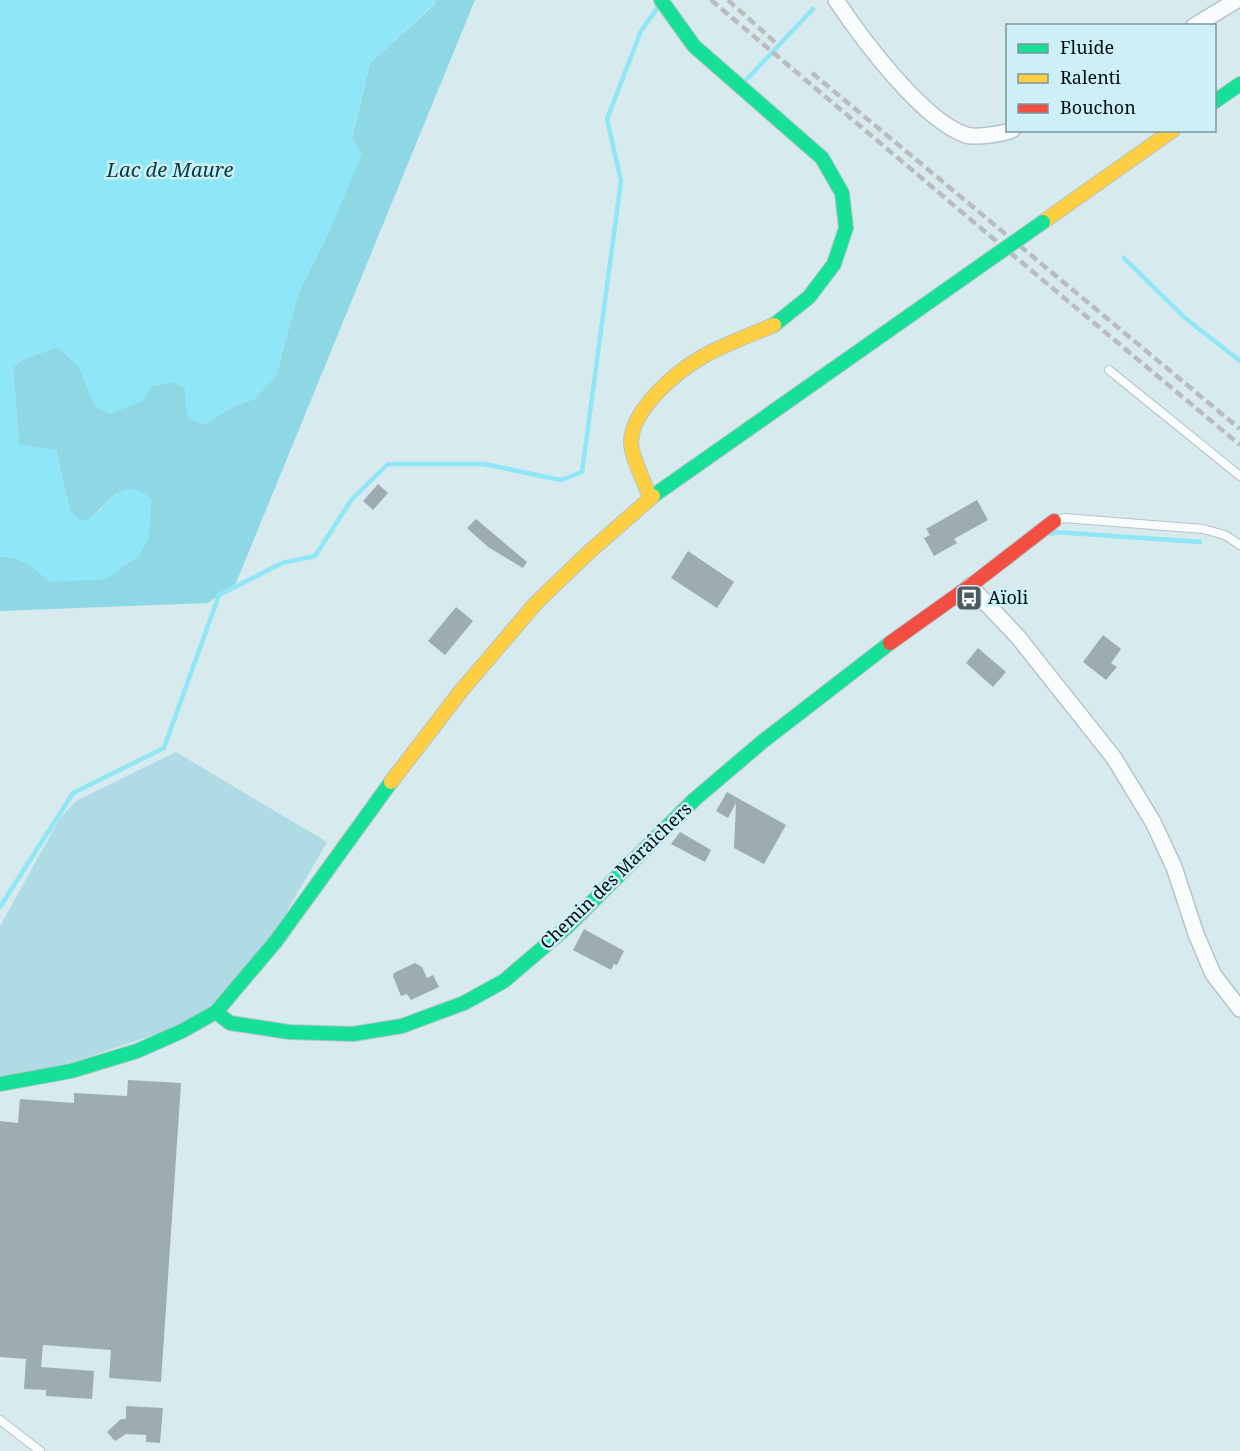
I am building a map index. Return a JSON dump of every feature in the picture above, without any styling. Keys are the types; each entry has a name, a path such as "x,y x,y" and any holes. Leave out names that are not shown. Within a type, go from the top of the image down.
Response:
{"street":[{"path":"836,0 885,65 932,116 968,136 1007,132"},
{"path":"1197,24 1237,0"},
{"path":"650,498 631,445 632,430 645,407 672,379 702,357 778,323 808,297 834,264 846,228 842,193 822,158 694,46 663,3"},
{"path":"1216,101 1240,84"},
{"path":"0,1084 71,1071 137,1051 182,1031 216,1012 276,941 366,816 461,691 536,603 588,553 650,498 1170,132"},
{"name":"Chemin des Maraîchers","path":"216,1012 230,1023 289,1032 352,1034 402,1026 464,1003 504,981 566,928 695,799 762,742 1054,521"},
{"path":"970,586 1018,637 1114,758 1153,822 1174,867 1196,934 1213,974 1240,1009"}],"lane":[{"path":"1109,370 1240,476"},
{"path":"1054,521 1064,518 1203,529 1225,536 1240,545"},
{"path":"0,1420 40,1451"}],"shaded area":[{"path":"435,0 475,0 236,583 208,603 0,611 0,557 21,560 49,581 105,579 138,556 149,537 116,493 90,519 81,522 70,511 56,450 19,445 13,367 22,360 57,347 79,366 95,406 173,381 185,388 186,406 204,425 232,407 254,399 276,376 298,294 330,230 370,63 434,5"},
{"path":"176,752 327,842 269,942 214,1006 180,1026 70,1063 0,1077 0,926 60,818 76,801"}],"water":[{"name":"Lac de Maure","path":"0,0 435,0 434,4 370,63 352,137 362,154 330,230 298,294 276,376 254,399 232,407 204,425 189,418 185,388 173,382 152,386 143,401 109,414 95,406 79,366 57,347 22,360 13,367 19,444 56,450 70,511 81,521 99,511 120,491 128,489 139,491 152,499 149,537 138,556 105,579 49,582 33,567 21,560 0,557"}],"building":[{"path":"378,484 388,493 373,510 363,501"},
{"path":"977,500 988,520 954,539 957,543 934,556 924,538 930,535 926,529"},
{"path":"476,519 527,562 523,568 488,547 467,528"},
{"path":"688,551 734,582 717,608 671,578"},
{"path":"456,607 473,621 445,655 428,641"},
{"path":"1103,635 1121,649 1111,663 1117,667 1106,680 1083,662"},
{"path":"978,648 1006,672 993,687 966,663"},
{"path":"727,792 786,825 764,864 734,848 736,803 728,818 716,811"},
{"path":"680,832 711,850 705,862 671,844"},
{"path":"584,929 624,951 617,965 614,964 611,970 573,950"},
{"path":"415,963 422,967 427,978 433,975 439,987 411,1000 407,994 401,996 393,976 394,973"},
{"path":"128,1080 181,1083 161,1382 109,1378 111,1350 43,1345 41,1367 94,1371 92,1399 46,1396 46,1390 24,1389 26,1359 0,1357 0,1121 18,1123 20,1099 74,1103 74,1093 127,1096"},
{"path":"126,1406 163,1408 160,1443 146,1442 146,1435 126,1434 115,1441 107,1432 121,1419 126,1419"}],"waterway":[{"path":"0,907 73,793 164,748 219,595 282,563 315,556 352,499 388,464 484,464 561,480 582,472 621,181 607,119 641,31 658,7"},
{"path":"747,79 813,9"},
{"path":"1124,258 1184,317 1240,361"},
{"path":"1051,534 1055,532 1200,542"}],"railway":[{"path":"711,0 1240,445"},
{"path":"728,0 777,44"},
{"path":"812,73 1240,429"}],"traffic: fast":[{"path":"661,0 694,46 822,158 842,193 846,228 834,264 809,297 774,325"},
{"path":"1216,101 1240,84"},
{"path":"983,264 1043,222"},
{"path":"653,496 983,264"},
{"path":"216,1012 230,1023 289,1032 353,1034 402,1026 464,1003 504,981 566,928 695,799 762,742 890,643"},
{"path":"0,1084 71,1071 137,1051 182,1031 216,1012 276,941 391,782"}],"traffic: slow":[{"path":"1043,222 1170,132"},
{"path":"650,498 631,442 633,429 647,405 668,382 702,357 774,325"},
{"path":"391,782 461,691 536,603 588,553 653,496"}],"traffic: jam":[{"path":"890,643 970,586 1054,521"}],"place":[{"name":"Aïoli","path":"969,598"}]}
